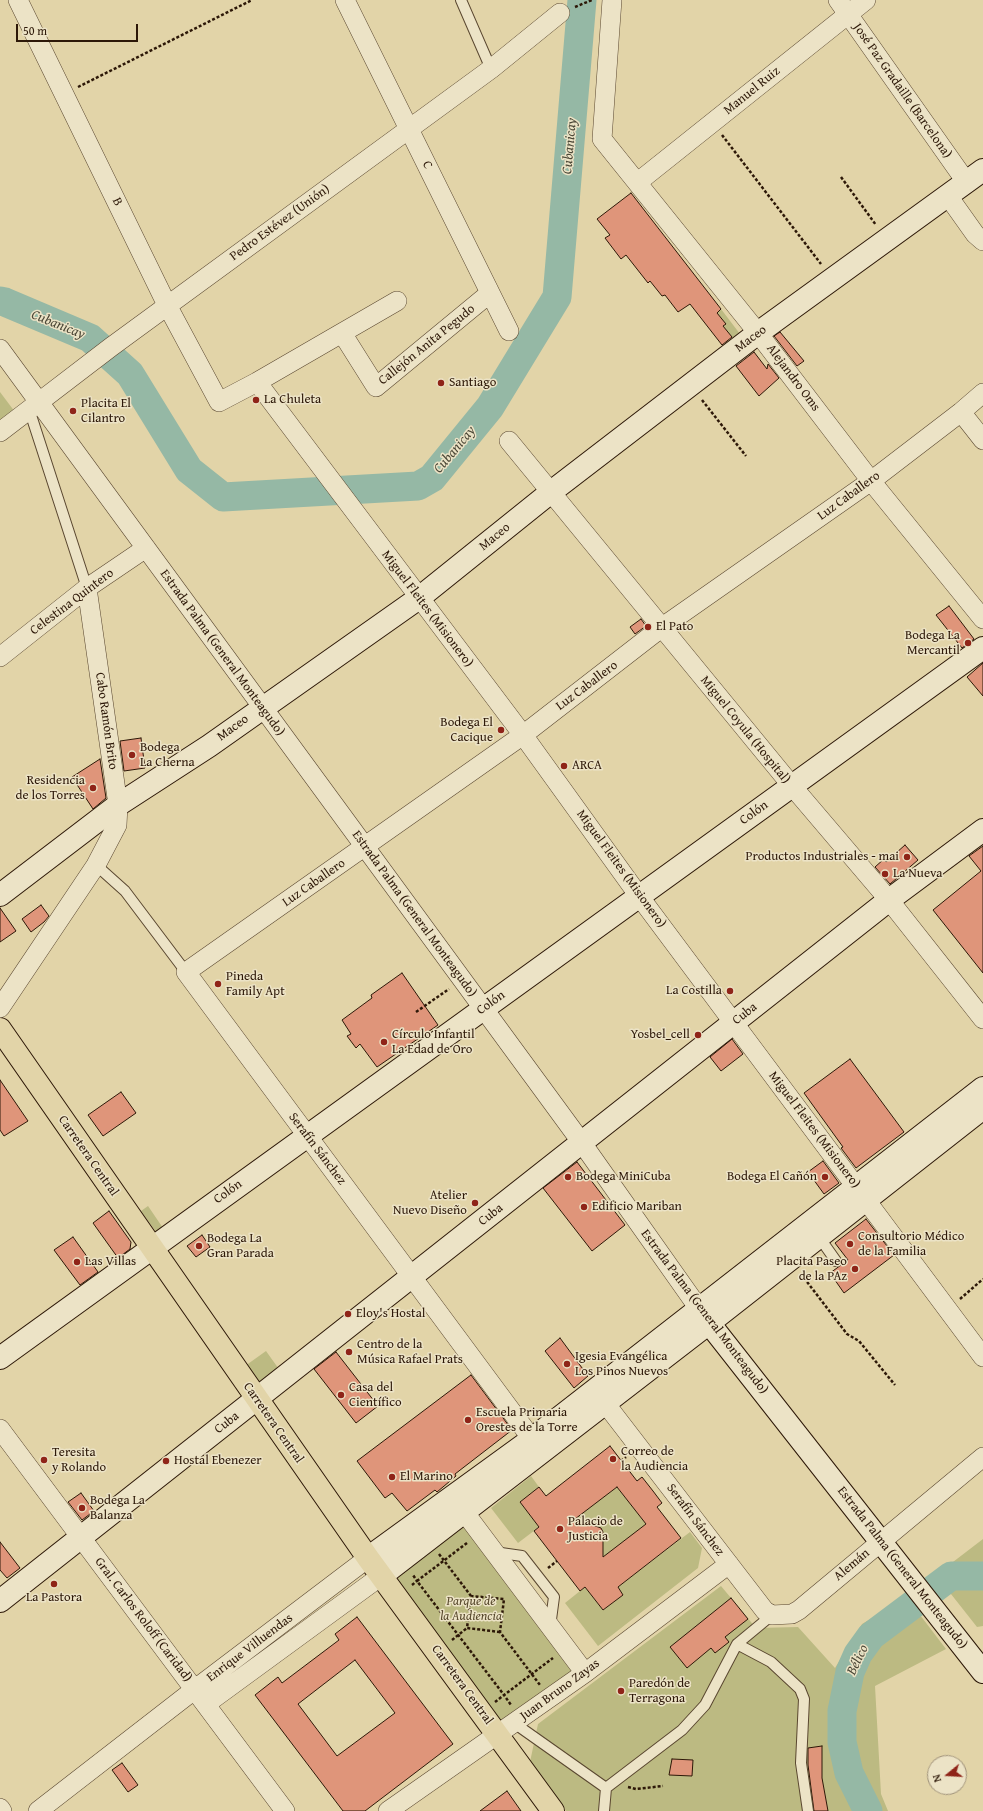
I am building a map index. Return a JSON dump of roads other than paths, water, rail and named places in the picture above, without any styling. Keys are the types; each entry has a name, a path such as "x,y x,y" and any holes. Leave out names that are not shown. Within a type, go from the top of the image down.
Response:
{"main road":[{"name":"Maceo","path":"0,895 118,805 209,746 262,707 419,598 551,492 758,333 975,176"},
{"name":"Colón","path":"0,1358 983,648"},
{"name":"Cuba","path":"0,1601 889,900 983,830"},
{"name":"Carretera Central","path":"0,1028 256,1400 368,1558 506,1729 553,1811"},
{"path":"381,1576 465,1513 605,1403 704,1316 790,1260 819,1237 861,1194 983,1088"},
{"path":"368,1558 704,1316 861,1194 983,1108"},
{"name":"Estrada Palma (General Monteagudo)","path":"704,1316 977,1665"}],"street":[{"name":"B","path":"18,0 167,305 219,402 257,382"},
{"name":"C","path":"346,0 509,331"},
{"name":"Alejandro Oms","path":"612,0 602,139 758,333 871,480 983,619"},
{"name":"Manuel Ruiz","path":"638,182 712,122 843,7 866,0"},
{"name":"José Paz Gradaille (Barcelona)","path":"843,7 975,176"},
{"name":"Pedro Estévez (Unión)","path":"0,432 111,346 491,69 560,13"},
{"path":"948,196 975,234 983,241"},
{"name":"Callejón Anita Pegudo","path":"342,333 376,387 490,293"},
{"path":"257,382 397,301"},
{"name":"Estrada Palma (General Monteagudo)","path":"0,349 34,405 146,548 582,1143 704,1316"},
{"name":"Miguel Fleites (Misionero)","path":"257,382 523,734 640,896 983,1358"},
{"name":"Luz Caballero","path":"186,972 523,734 661,628 871,480 961,412 983,393"},
{"path":"961,412 983,440"},
{"name":"Miguel Coyula (Hospital)","path":"509,441 661,628 889,900 983,1018"},
{"name":"Celestina Quintero","path":"0,657 87,588 146,548"},
{"name":"Cabo Ramón Brito","path":"0,1008 96,865 117,825 118,805 87,588"},
{"name":"Serafín Sánchez","path":"186,972 532,1439"},
{"name":"Serafín Sánchez","path":"605,1403 765,1611 772,1615"},
{"name":"Gral. Carlos Roloff (Caridad)","path":"0,1429 285,1811"},
{"name":"Alemán","path":"772,1615 792,1614 799,1610 880,1541 983,1457"},
{"path":"465,1513 585,1673"},
{"name":"Enrique Villuendas","path":"38,1811 368,1558"},
{"name":"Juan Bruno Zayas","path":"388,1811 585,1673 729,1564"},
{"name":"Enrique Villuendas","path":"206,1704 381,1576"}],"lane":[{"path":"461,0 491,69"},
{"name":"Cabo Ramón Brito","path":"34,405 87,588"},
{"name":"Serafín Sánchez","path":"96,865 125,891 186,972"},
{"path":"819,1237 836,1260"},
{"path":"604,1811 610,1785 682,1730 705,1705 737,1644 772,1615"},
{"path":"737,1644 771,1662 800,1689 804,1699 801,1763 808,1811"},
{"path":"506,1729 610,1785"}],"waterway":[{"name":"Cubanicay","path":"0,301 90,338 130,374 189,470 223,497 418,486 432,478 490,407 557,297 582,0"},
{"name":"Bélico","path":"868,1811 849,1773 842,1742 842,1711 850,1672 858,1654 871,1636 951,1576 983,1576"}],"place":[{"name":"Santiago","path":"441,383"},
{"name":"La Chuleta","path":"256,400"},
{"name":"Placita El Cilantro","path":"73,411"},
{"name":"El Pato","path":"648,627"},
{"name":"Bodega La Mercantil","path":"968,643"},
{"name":"Bodega El Cacique","path":"501,730"},
{"name":"Bodega La Cherna","path":"132,755"},
{"name":"ARCA","path":"564,766"},
{"name":"Residencia de los Torres","path":"93,788"},
{"name":"Productos Industriales - mai","path":"907,857"},
{"name":"La Nueva","path":"885,874"},
{"name":"Pineda Family Apt","path":"218,984"},
{"name":"La Costilla","path":"730,991"},
{"name":"Yosbel_cell","path":"698,1035"},
{"name":"Círculo Infantil La Edad de Oro","path":"384,1042"},
{"name":"Bodega MiniCuba","path":"568,1177"},
{"name":"Bodega El Cañón","path":"825,1177"},
{"name":"Atelier Nuevo Diseño","path":"475,1203"},
{"name":"Edificio Mariban","path":"584,1207"},
{"name":"Consultorio Médico de la Familia","path":"850,1244"},
{"name":"Bodega La Gran Parada","path":"199,1246"},
{"name":"Las Villas","path":"77,1262"},
{"name":"Placita Paseo de la PAz","path":"855,1269"},
{"name":"Eloy's Hostal","path":"348,1314"},
{"name":"Centro de la Música Rafael Prats","path":"349,1352"},
{"name":"Igesia Evangélica Los Pinos Nuevos","path":"567,1364"},
{"name":"Casa del Científico","path":"341,1395"},
{"name":"Escuela Primaria Orestes de la Torre","path":"468,1420"},
{"name":"Correo de la Audiencia","path":"613,1459"},
{"name":"Teresita y Rolando","path":"44,1460"},
{"name":"Hostal Ebenezer","path":"166,1461"},
{"name":"El Marino","path":"392,1477"},
{"name":"Bodega La Balanza","path":"82,1508"},
{"name":"Palacio de Justicia","path":"560,1529"},
{"name":"La Pastora","path":"54,1584"},
{"name":"Paredón de Terragona","path":"621,1691"}],"park label":[{"name":"Parque de la Audiencia","path":"471,1610"}]}
